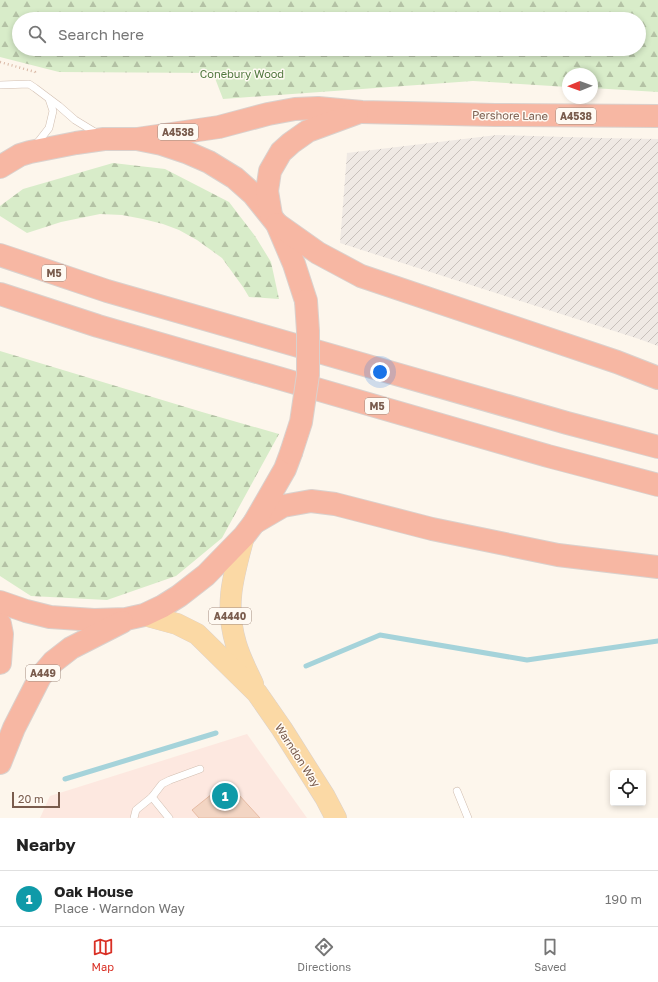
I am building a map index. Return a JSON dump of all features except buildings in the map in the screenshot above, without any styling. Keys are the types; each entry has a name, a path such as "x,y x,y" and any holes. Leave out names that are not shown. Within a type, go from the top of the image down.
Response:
{"highway":[{"name":"Pershore Lane","path":"137,139 219,127 268,114 294,109 318,108 362,112 495,115 658,116"},
{"name":"Pershore Lane","path":"274,219 267,191 270,171 281,152 308,131 362,112"},
{"path":"0,167 17,154 104,139 137,139 162,144 209,162 235,178 253,194 274,219 318,253 361,276 617,362 658,378"},
{"path":"0,602 50,617 94,620 135,617 163,606 179,596 206,575 249,529 285,469 300,422 308,375 306,301 294,264 274,219"},
{"name":"M5","path":"0,255 115,293 567,423 658,447"},
{"name":"M5","path":"0,294 98,326 548,456 658,485"},
{"path":"249,529 283,506 311,501 336,504 432,529 558,555 658,567"},
{"name":"A449","path":"0,763 14,728 40,677 53,662 71,648 135,617"},
{"path":"0,624 2,634 0,663"}],"main road":[{"name":"Warndon Way","path":"249,529 234,574 230,595 230,618 236,644 257,694"},
{"name":"Warndon Way","path":"135,617 178,624 196,634 257,694 282,729 325,797 336,818"}],"lane":[{"path":"0,85 29,84 75,120 104,139"},
{"path":"17,154 49,128 53,111 50,99"},
{"path":"134,818 136,810 152,797 162,784 200,769"},
{"path":"457,791 468,818"},
{"path":"152,797 169,818"}],"path":[{"path":"0,62 35,72 35,88"}],"shaded area":[{"path":"497,135 658,139 658,346 340,243 347,153"},
{"path":"247,734 307,818 40,818 50,796"}],"green space":[{"name":"Conebury Wood","path":"0,0 658,0 658,92 598,88 598,68 562,68 562,87 473,81 223,99 213,73 59,72 0,57"},
{"path":"113,163 165,169 229,202 255,236 271,262 279,299 249,297 222,258 197,240 179,230 163,224 122,215 100,214 61,222 27,233 0,216 0,206 23,189"},
{"path":"0,351 279,434 222,538 176,576 107,600 31,596 0,576"}],"waterway":[{"path":"306,666 380,635 527,660 658,641"},
{"path":"65,779 216,733"}],"place":[{"name":"Oak House","path":"225,796"}]}
